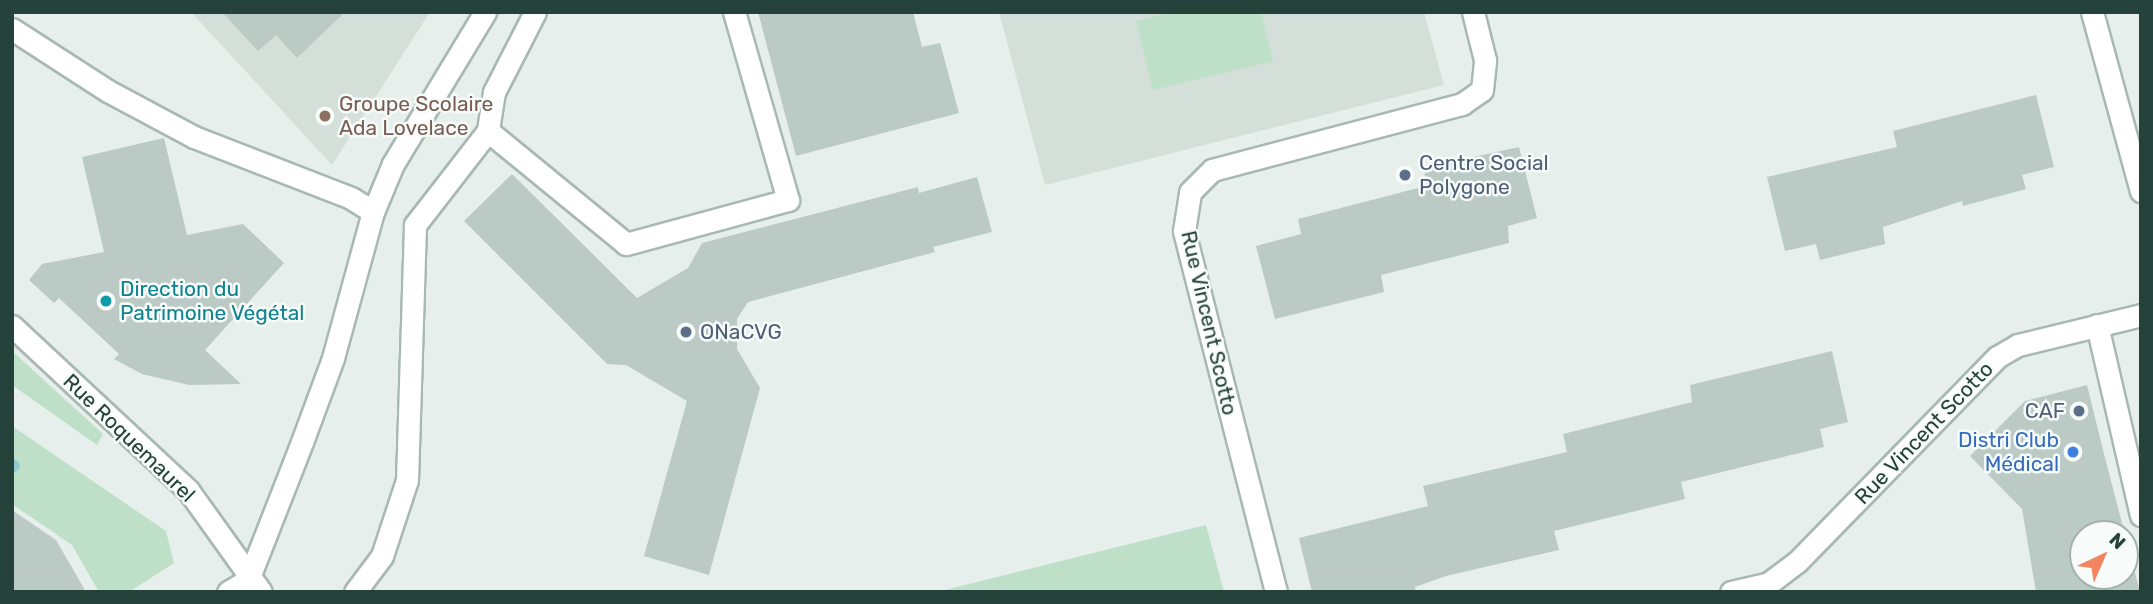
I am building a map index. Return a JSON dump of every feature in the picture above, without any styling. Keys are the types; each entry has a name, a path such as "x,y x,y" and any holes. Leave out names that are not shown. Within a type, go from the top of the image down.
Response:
{"street":[{"path":"228,592 254,586 333,358 373,212 393,164 485,12"},
{"path":"355,592 382,556 407,480 415,225 488,131 494,92 535,12"},
{"path":"488,131 626,244 788,200 734,12"},
{"name":"Rue Vincent Scotto","path":"1276,592 1184,231 1190,192 1212,170 1462,104 1482,90 1485,60 1473,12"},
{"path":"2092,12 2141,191"},
{"path":"12,29 108,91 194,137 351,198 373,212"},
{"name":"Rue Vincent Scotto","path":"1731,592 1769,583 1797,562 1997,357 2018,345 2141,315"},
{"path":"2097,325 2141,515"},
{"name":"Rue Roquemaurel","path":"12,326 188,490 254,586"}],"shaded area":[{"name":"Groupe Scolaire Ada Lovelace","path":"191,12 430,12 332,165"},
{"path":"999,12 1424,12 1444,85 1045,185"}],"green space":[{"path":"1174,12 1261,12 1273,61 1153,90 1136,21"},
{"path":"12,351 103,434 97,445 12,385"},
{"path":"12,426 166,531 174,563 129,592 99,592 72,545 12,504"},
{"path":"1206,525 1224,592 937,592"}],"building":[{"path":"222,12 345,12 297,58 276,35 258,51"},
{"path":"758,12 913,12 922,47 940,43 959,113 796,156"},
{"path":"2036,95 2054,167 2022,175 2026,189 1963,206 1962,201 1883,227 1885,244 1820,260 1816,244 1785,251 1767,177 1897,147 1893,131"},
{"name":"Direction du Patrimoine Végétal","path":"164,138 187,235 243,224 284,263 205,350 241,384 189,385 142,374 114,359 119,354 59,298 54,303 29,280 42,264 104,252 82,157"},
{"path":"1519,147 1537,218 1508,226 1509,243 1381,275 1384,292 1275,319 1256,246 1301,234 1298,219 1426,186 1424,168"},
{"path":"512,174 637,298 688,268 702,243 918,187 919,193 977,177 992,232 933,247 935,252 748,302 737,319 737,349 760,388 709,575 644,556 687,401 626,365 607,364 464,221"},
{"path":"1832,351 1848,422 1820,429 1824,447 1681,482 1685,499 1554,531 1559,550 1446,576 1415,587 1416,592 1312,592 1299,538 1428,506 1423,486 1567,452 1563,434 1692,402 1690,385"},
{"path":"2087,385 2121,520 2069,520 2069,590 2139,588 2140,592 2036,592 2022,509 1970,456 2025,401"},
{"path":"12,510 56,540 86,592 12,592"}],"place":[{"name":"Groupe Scolaire Ada Lovelace","path":"325,116"},
{"name":"Centre Social Polygone","path":"1405,175"},
{"name":"Direction du Patrimoine Végétal","path":"106,301"},
{"name":"ONaCVG","path":"686,332"},
{"name":"CAF","path":"2079,411"},
{"name":"Distri Club Médical","path":"2073,452"}]}
